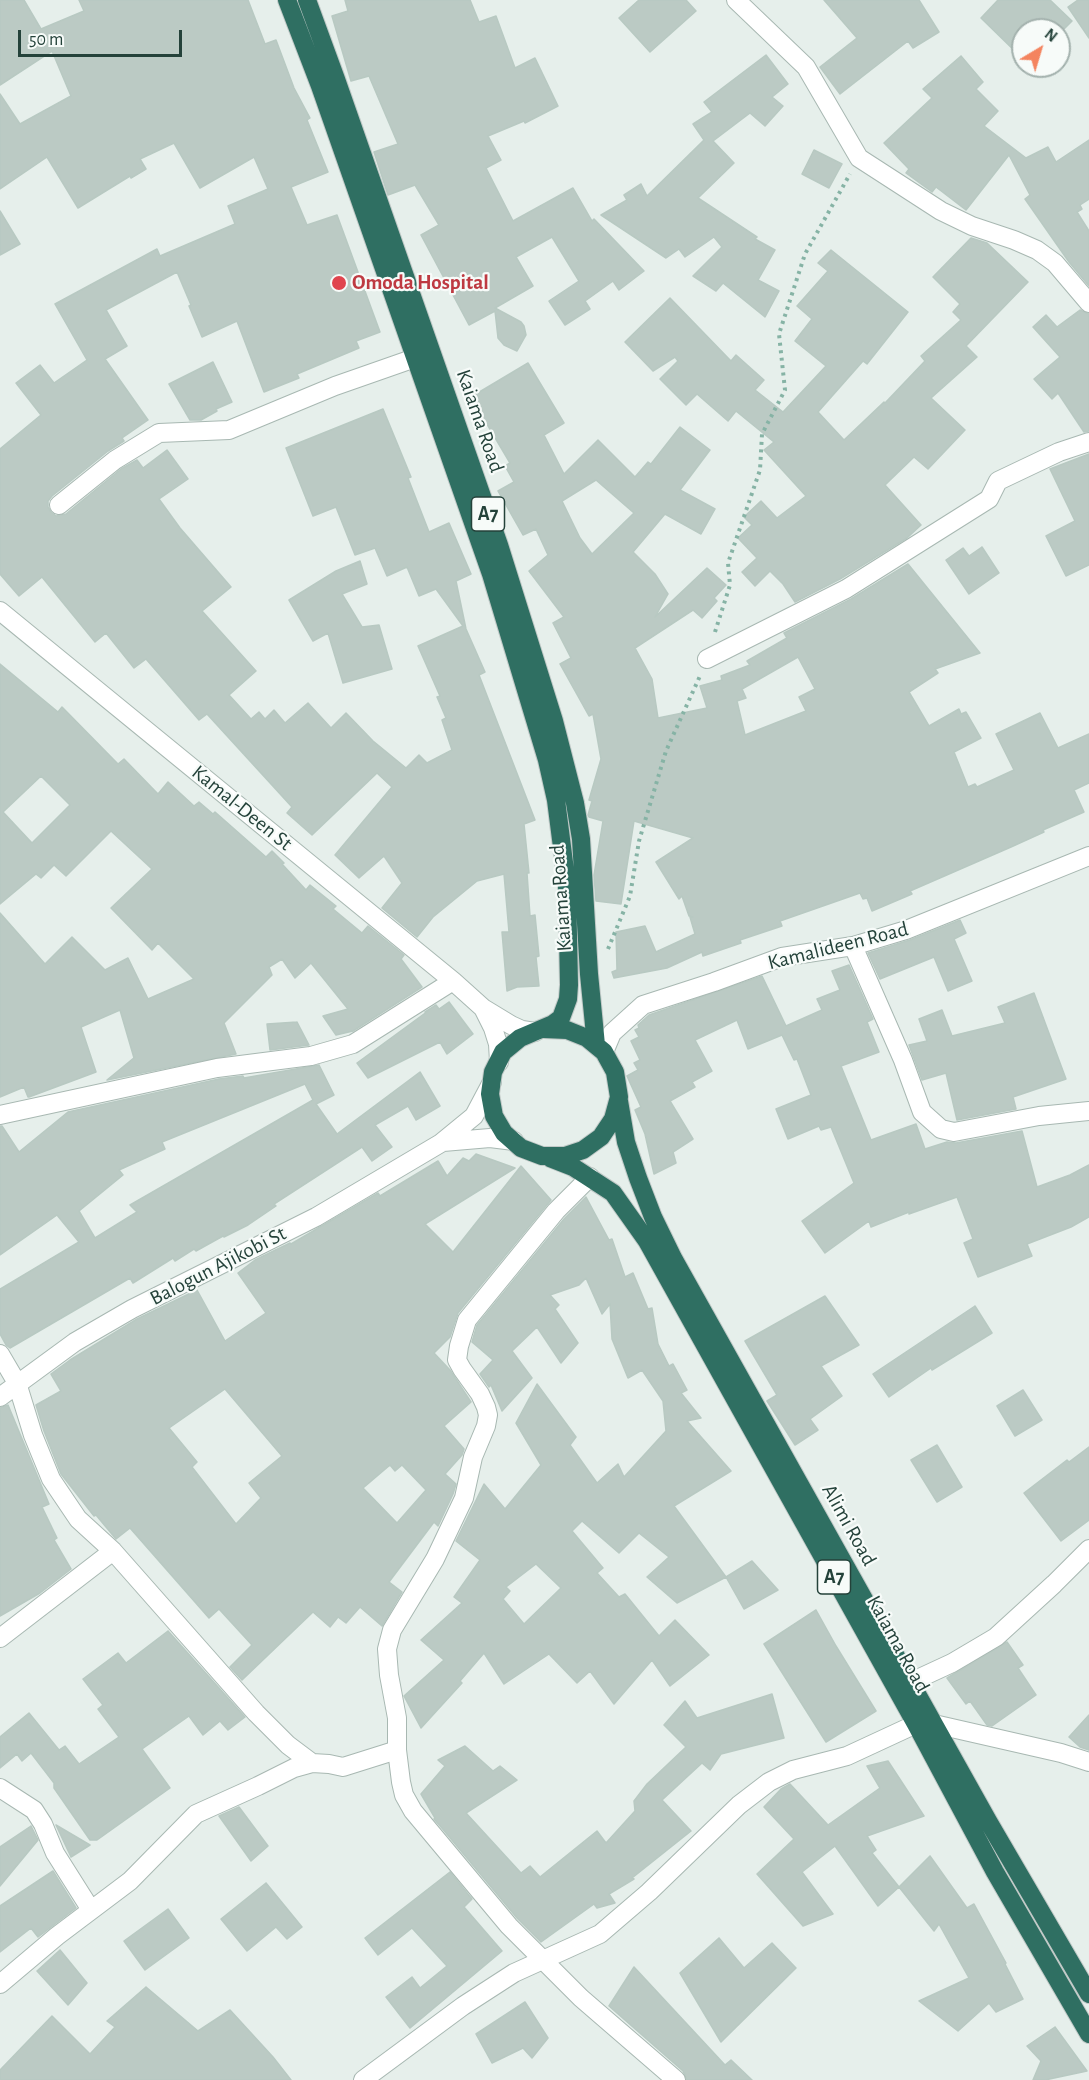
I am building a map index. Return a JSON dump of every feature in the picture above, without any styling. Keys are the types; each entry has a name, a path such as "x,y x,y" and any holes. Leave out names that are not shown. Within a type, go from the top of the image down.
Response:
{"highway":[{"name":"Kaiama Road","path":"287,0 321,86 491,574 556,800 567,886 569,985 568,999 561,1018 540,1030"},
{"name":"Kaiama Road","path":"307,0 499,545 554,721 575,803 580,839 589,975 600,1049"},
{"path":"540,1030 567,1030 587,1038 600,1049 615,1072 619,1097 613,1119 601,1137 583,1150 565,1156 542,1156 521,1148 504,1133 494,1116 490,1094 493,1072 503,1052 520,1038 540,1030"},
{"name":"Alimi Road","path":"619,1097 626,1142 632,1160 653,1217 673,1258 911,1682 925,1724 994,1832 1089,1994"},
{"name":"Kaiama Road","path":"542,1156 573,1167 613,1193 647,1241 925,1724 995,1872 1089,2034"}],"street":[{"path":"736,0 806,67 859,158 941,211 972,226 1036,250 1055,263 1089,303"},
{"path":"59,505 115,460 159,433 229,430 335,386 415,358"},
{"path":"707,659 846,589 989,499 998,481 1059,452 1089,442"},
{"name":"Kamal-Deen St","path":"0,611 453,981 483,1008"},
{"name":"Kamalideen Road","path":"600,1049 612,1033 643,1005 782,957 853,946 906,930 1089,856"},
{"path":"853,946 903,1060 922,1112 941,1129 954,1132 1039,1116 1089,1111"},
{"path":"0,1115 217,1068 311,1056 353,1044 453,981"},
{"path":"483,1008 522,1030 540,1030"},
{"path":"483,1008 498,1044 499,1062"},
{"name":"Balogun Ajikobi St","path":"0,1397 75,1342 132,1309 316,1217 441,1143 474,1116 492,1082"},
{"path":"441,1143 490,1138 514,1142"},
{"path":"590,1178 556,1211 467,1320 459,1346 458,1360 462,1370 480,1394 488,1415 486,1426 471,1465 464,1498 435,1559 392,1630 387,1649 388,1675 397,1718 397,1749 404,1795 413,1811 509,1926 582,1998 676,2080"},
{"path":"0,1354 17,1383 33,1436 51,1479 78,1520 113,1551 256,1713 288,1745 312,1763"},
{"path":"911,1682 952,1663 996,1637 1089,1549"},
{"path":"0,1638 113,1551"},
{"path":"363,2080 464,2006 514,1973 600,1934 649,1892 725,1819 769,1782 793,1770 847,1756 925,1724 1061,1753 1089,1762"},
{"path":"0,1984 57,1936 130,1881 196,1814 294,1768 312,1763 343,1767 397,1749"},
{"path":"0,1788 34,1810 43,1824 55,1853 91,1910"}],"path":[{"path":"604,958 630,896 639,841 666,751 707,659 730,585 728,563 760,470 762,434 785,390 779,334 805,254 859,158"}],"building":[{"path":"0,0 24,0 41,29 84,11 79,0 248,0 265,44 276,40 294,88 310,118 307,120 328,172 291,187 307,225 337,215 380,332 356,341 359,348 297,374 299,378 264,392 237,321 202,337 177,272 106,310 127,346 105,359 148,420 122,438 124,441 52,496 48,501 48,507 56,516 66,514 121,469 137,460 143,468 167,450 188,479 159,499 180,528 231,587 202,611 256,671 229,695 251,719 259,712 265,719 274,710 285,723 308,703 331,728 346,713 373,741 406,768 419,755 427,763 452,750 442,720 446,718 437,697 440,696 418,646 463,626 436,589 419,596 407,567 387,576 375,548 355,555 336,507 313,516 286,448 383,409 411,477 408,478 429,532 449,523 471,574 456,581 466,629 485,672 479,675 535,820 524,824 529,873 527,873 530,916 535,915 539,956 536,957 539,986 517,987 507,991 502,932 509,932 504,874 477,881 433,917 417,937 382,908 402,883 384,856 359,878 335,855 392,787 377,773 312,835 287,813 292,807 207,714 199,720 146,659 134,668 106,633 95,642 42,577 19,596 0,574 0,449 41,415 16,383 40,365 54,383 87,360 55,304 157,249 160,256 235,224 228,206 268,189 254,157 200,188 174,143 140,159 146,169 131,178 130,176 78,208 47,157 0,189 0,94 20,124 71,96 52,51 0,85"},
{"path":"345,0 470,0 479,22 496,16 515,68 535,58 558,106 525,123 524,121 488,136 501,160 486,168 513,221 573,188 592,221 594,219 644,271 619,290 613,281 585,301 590,309 565,325 549,301 579,281 552,237 516,257 533,286 495,308 521,322 524,326 526,335 517,351 504,345 498,338 495,311 469,325 421,235 439,225 415,185 388,195 374,152 398,144 369,76 351,81 332,16 348,11"},
{"path":"639,0 686,0 696,11 650,52 619,18"},
{"path":"824,0 919,0 939,32 913,48 908,41 840,94 820,67 857,38"},
{"path":"998,0 1050,0 1069,18 1011,18 1011,47 981,18"},
{"path":"1078,0 1089,0 1089,38 1068,7"},
{"path":"766,55 788,84 772,97 783,106 765,126 750,113 713,141 734,163 698,198 757,237 755,239 775,250 758,280 779,291 765,317 723,283 716,291 693,276 722,247 714,237 685,257 679,249 666,258 601,215 627,200 624,195 641,184 647,196 704,140 693,124 712,112 704,102"},
{"path":"961,56 983,82 976,89 998,111 984,126 1026,158 1048,147 1056,162 1089,140 1089,199 1080,205 1082,209 1077,212 1089,231 1089,286 1069,262 1025,199 1030,195 1009,155 966,210 936,187 932,192 906,173 909,169 884,143 932,98 923,89"},
{"path":"814,150 842,164 829,188 802,174"},
{"path":"0,211 20,244 0,255"},
{"path":"971,238 987,243 1028,282 966,346 977,357 931,398 965,430 928,469 914,457 885,485 921,525 907,538 840,579 795,602 783,584 770,571 755,586 742,572 757,558 738,538 752,525 744,517 761,501 777,518 806,496 764,450 774,442 736,411 728,421 697,394 686,405 660,379 678,361 675,357 653,371 625,342 670,298 731,361 736,355 764,380 755,390 783,412 826,366 795,341 812,319 797,306 828,271 818,263 831,250 908,312 867,364 863,361 818,412 844,440 885,403 925,361 921,356 961,320 953,312 960,304 933,277"},
{"path":"1080,310 1089,314 1089,431 1084,432 1058,393 1052,399 1034,379 1060,357 1033,327 1046,315 1057,327"},
{"path":"213,362 232,402 216,409 217,411 201,420 190,420 169,384"},
{"path":"528,363 564,423 544,435 564,474 598,440 635,477 648,462 651,464 680,427 710,450 680,490 715,509 701,534 665,514 633,552 655,574 668,594 655,617 707,568 726,585 714,598 717,601 702,618 693,610 635,648 652,679 658,718 707,708 700,686 722,680 721,676 750,665 747,661 787,638 784,633 851,599 908,564 980,653 935,669 938,673 909,692 929,726 959,709 961,714 966,712 981,738 954,752 968,787 975,784 977,787 1014,770 996,734 1040,713 1058,748 1089,734 1089,783 1074,790 1084,812 910,891 912,894 872,911 867,898 863,899 860,893 780,921 782,926 740,940 741,943 703,956 702,952 667,968 614,978 612,972 617,970 616,932 645,926 656,952 695,934 690,917 693,917 689,916 682,896 679,899 656,862 693,838 634,821 621,904 596,901 594,875 603,821 588,815 592,801 589,800 601,759 593,714 589,716 560,664 571,658 553,623 564,617 529,571 548,555 536,529 523,535 498,491 514,482 505,466 510,463 471,397","holes":["596,480 634,513 592,554 580,538 562,501","798,657 815,689 799,697 806,711 745,735 737,701 746,698 742,689"]},
{"path":"1089,454 1089,565 1066,576 1046,536 1075,521 1050,469"},
{"path":"982,547 999,573 969,594 946,560 963,548 969,556"},
{"path":"360,561 367,584 342,594 362,627 379,625 392,669 343,683 328,633 313,641 289,600 336,571"},
{"path":"0,664 58,712 62,707 118,764 124,759 158,794 168,782 194,806 199,802 213,814 215,812 266,857 272,851 306,890 310,885 336,906 333,909 362,933 368,926 404,955 401,959 422,987 353,1031 336,1035 323,1016 348,1009 311,963 295,978 282,959 269,967 272,975 224,1023 236,1054 107,1080 134,1058 120,1010 81,1027 96,1072 29,1097 24,1087 0,1097 0,913 45,964 72,937 105,970 128,958 148,999 194,979 158,943 152,950 111,908 152,869 111,831 66,876 54,865 41,878 36,874 0,904","holes":["41,776 70,805 32,843 3,812"]},
{"path":"960,920 966,933 954,939 972,981 948,991 934,957 880,979 868,953 910,940"},
{"path":"849,965 873,1019 867,1022 879,1052 841,1066 871,1140 916,1124 925,1149 947,1142 956,1143 1022,1131 1037,1187 1070,1175 1089,1165 1089,1217 1071,1227 1027,1244 1032,1256 978,1277 964,1243 973,1239 957,1197 871,1227 869,1221 825,1253 802,1221 854,1183 831,1127 821,1130 819,1126 788,1139 776,1109 811,1095 797,1059 794,1060 782,1035 748,1049 737,1020 695,1040 712,1071 692,1082 695,1087 670,1101 693,1139 673,1152 676,1163 654,1174 645,1134 635,1110 641,1107 627,1076 638,1070 634,1063 640,1060 631,1041 639,1037 635,1030 639,1028 638,1025 649,1015 762,976 786,1026 822,1010 817,999 840,990 832,971"},
{"path":"1034,993 1066,1079 1013,1097 1016,1109 957,1120 946,1073 922,1080 909,1045 927,1041 919,1019 942,1010 952,1036 1005,1023 998,1007"},
{"path":"449,1002 473,1034 447,1054 440,1042 368,1078 357,1063 428,1011 425,1012 436,1005 439,1009"},
{"path":"297,1022 309,1045 270,1050 267,1024"},
{"path":"319,1065 334,1095 316,1104 337,1134 420,1072 440,1106 416,1120 408,1106 375,1125 392,1147 372,1161 362,1147 274,1204 276,1206 248,1225 196,1251 194,1249 175,1261 173,1258 133,1283 130,1278 10,1348 6,1345 0,1334 0,1289 79,1242 57,1215 0,1255 0,1126 19,1152 68,1112 219,1079 243,1076 244,1078","holes":["305,1084 313,1100 130,1205 137,1212 95,1238 79,1211 123,1175 119,1170 165,1149 162,1142"]},
{"path":"476,1154 515,1168 425,1224 453,1252 521,1166 551,1200 458,1313 450,1337 434,1353 450,1370 471,1402 444,1426 464,1449 462,1455 445,1474 456,1484 453,1494 438,1526 434,1522 389,1582 402,1592 382,1626 360,1607 346,1623 338,1617 330,1627 313,1612 242,1680 230,1667 252,1645 219,1609 209,1618 130,1528 116,1539 96,1515 94,1516 61,1474 36,1405 61,1391 51,1374 70,1360 137,1319 197,1290 225,1341 266,1313 238,1273 255,1260 291,1244 378,1193 380,1196 438,1161 447,1176 463,1158 469,1161","holes":["225,1389 282,1456 249,1483 261,1498 236,1524 192,1467 197,1462 169,1428","390,1465 395,1471 402,1465 426,1490 397,1523 363,1488"]},
{"path":"586,1197 609,1240 612,1239 625,1277 633,1273 648,1309 652,1308 658,1344 669,1366 673,1364 687,1390 681,1393 701,1418 687,1421 731,1471 674,1506 726,1577 677,1603 647,1577 669,1557 639,1533 619,1553 582,1521 572,1531 603,1568 597,1573 619,1597 625,1594 659,1636 675,1620 709,1655 670,1686 652,1660 614,1704 590,1671 577,1683 549,1654 504,1684 484,1653 460,1681 462,1683 421,1728 404,1696 444,1660 421,1640 462,1603 454,1597 480,1560 456,1541 484,1484 505,1509 541,1465 516,1423 537,1384 576,1437 570,1445 597,1483 618,1464 624,1477 666,1431 663,1401 642,1370 628,1378 612,1339 610,1304 602,1314 586,1278 579,1285 550,1295 559,1305 555,1309 578,1343 561,1363 537,1327 512,1351 532,1378 502,1411 491,1385 489,1387 480,1374 493,1360 472,1342 477,1325 564,1219","holes":["536,1564 561,1588 524,1624 503,1599 510,1591 506,1587"]},
{"path":"825,1296 859,1345 821,1366 842,1396 810,1419 818,1430 795,1445 767,1401 777,1395 745,1341"},
{"path":"975,1306 992,1333 932,1370 931,1368 889,1397 873,1374"},
{"path":"1023,1390 1042,1420 1015,1436 997,1406"},
{"path":"8,1405 49,1504 42,1507 57,1538 54,1540 71,1569 40,1593 0,1616 0,1408"},
{"path":"937,1445 962,1487 937,1502 911,1460"},
{"path":"1089,1447 1089,1520 1061,1541 1024,1493 1067,1460 1069,1462"},
{"path":"752,1561 778,1590 744,1609 726,1577"},
{"path":"816,1610 876,1711 826,1742 764,1644"},
{"path":"168,1631 245,1717 228,1730 220,1721 203,1735 189,1716 142,1749 170,1788 97,1840 90,1840 54,1788 54,1783 31,1753 22,1761 17,1754 0,1768 0,1737 29,1713 59,1750 65,1746 79,1764 119,1737 98,1709 103,1705 83,1679 118,1653 126,1663"},
{"path":"1007,1642 1023,1665 1018,1668 1036,1695 992,1726 987,1725 970,1701 966,1704 947,1678"},
{"path":"772,1694 784,1738 721,1754 710,1770 702,1763 662,1800 691,1831 632,1878 634,1879 609,1894 615,1903 597,1908 594,1904 541,1942 517,1918 434,1819 421,1794 445,1766 438,1760 465,1746 493,1771 500,1766 517,1780 466,1813 521,1873 530,1866 540,1877 597,1831 606,1843 635,1811 634,1801 647,1784 686,1747 664,1725 685,1701 697,1718"},
{"path":"1089,1715 1089,1750 1080,1747 1069,1737"},
{"path":"888,1761 924,1816 867,1836 876,1850 872,1853 899,1887 878,1906 835,1846 802,1872 833,1914 803,1926 757,1874 794,1839 764,1807 781,1789 790,1784 828,1825 880,1788 867,1766"},
{"path":"239,1807 268,1846 251,1861 219,1816"},
{"path":"56,1825 90,1845 71,1857"},
{"path":"31,1826 38,1840 0,1886 0,1847"},
{"path":"930,1856 967,1908 974,1904 1023,1999 996,2012 989,2003 958,2031 919,2001 969,1978 939,1924 934,1931 899,1887"},
{"path":"53,1871 76,1908 38,1937 31,1928 0,1952 0,1906"},
{"path":"450,1872 472,1899 464,1907 502,1951 410,2028 386,1997 412,1977 420,1988 447,1966 412,1928 378,1955 365,1938"},
{"path":"266,1883 302,1927 287,1939 276,1927 247,1951 221,1919"},
{"path":"168,1909 189,1938 145,1970 124,1941"},
{"path":"719,1938 744,1968 772,1943 796,1968 721,2042 680,1973"},
{"path":"60,1950 87,1983 68,2005 37,1971"},
{"path":"634,1967 725,2065 731,2060 752,2080 687,2080 683,2071 609,2006"},
{"path":"146,1987 198,2031 230,2010 291,2080 0,2080 0,2070 52,2016 90,2054 115,2027 107,2021"},
{"path":"525,2002 548,2038 532,2058 523,2048 492,2063 476,2034"},
{"path":"1055,2027 1087,2071 1045,2080 1033,2080 1041,2061 1027,2046"}],"place":[{"name":"Omoda Hospital","path":"339,283"}]}
